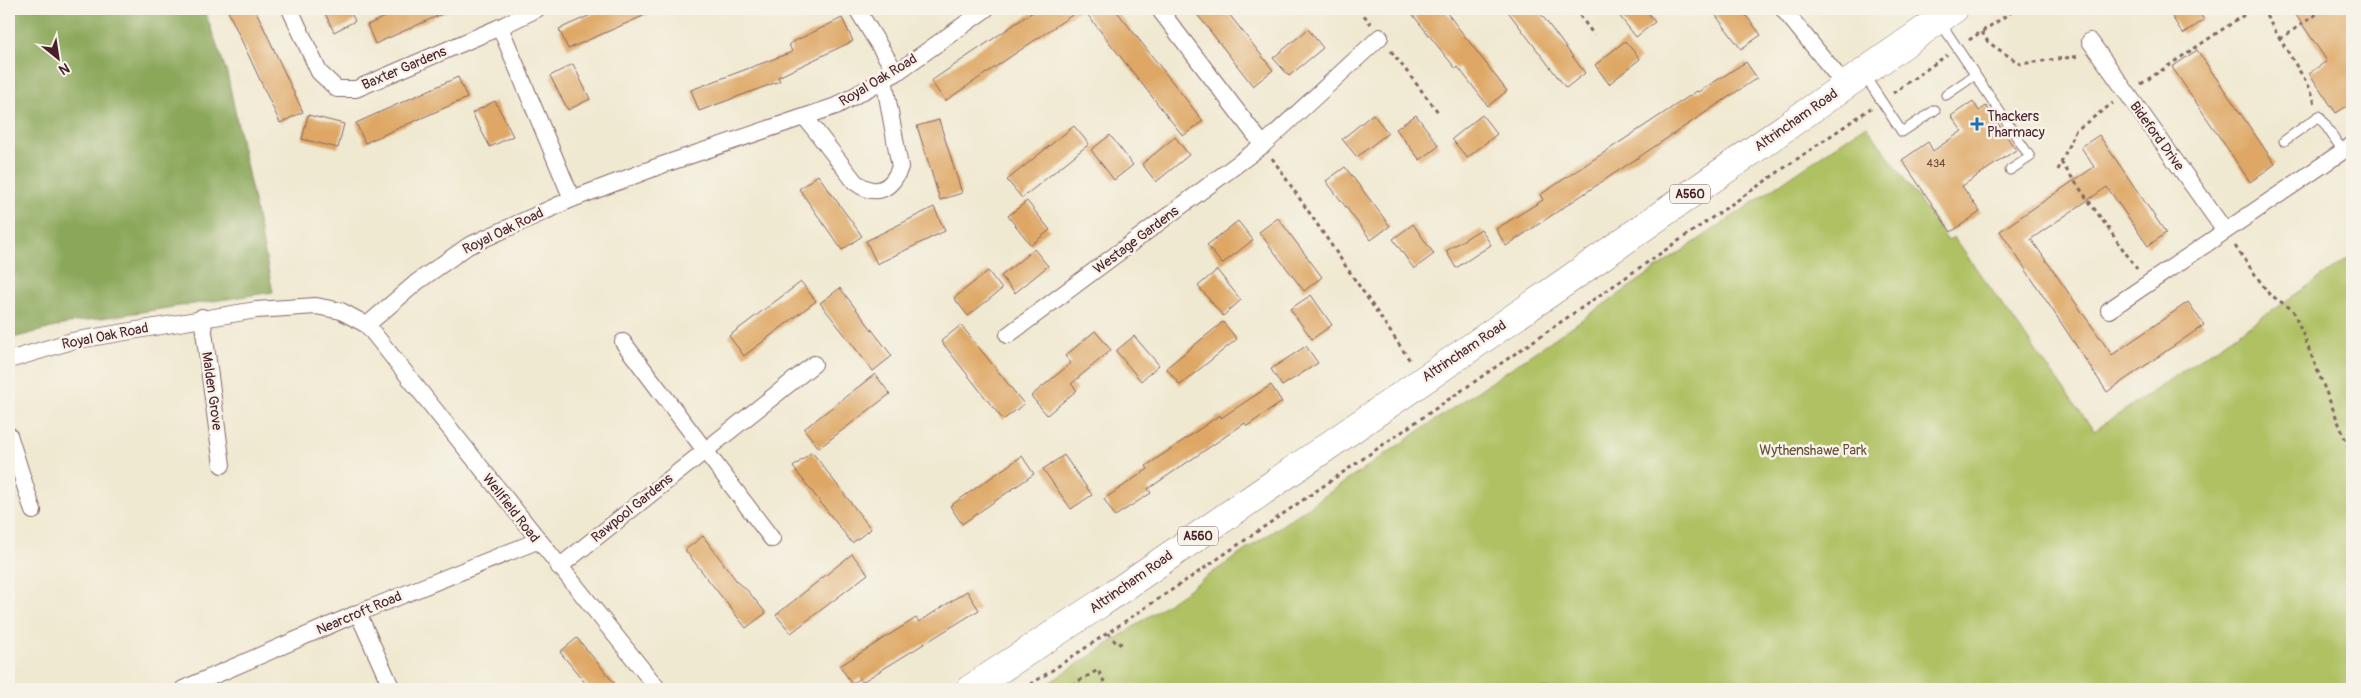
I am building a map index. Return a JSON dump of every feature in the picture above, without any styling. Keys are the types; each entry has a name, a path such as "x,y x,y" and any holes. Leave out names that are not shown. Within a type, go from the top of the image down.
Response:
{"highway":[{"name":"Altrincham Road","path":"970,689 1101,603 1564,283 1946,14"}],"street":[{"name":"Baxter Gardens","path":"290,9 319,72 337,89 356,89 500,27 537,9"},
{"path":"805,117 854,182 865,190 876,191 888,187 897,175 900,167 890,76 857,9"},
{"name":"Royal Oak Road","path":"9,360 72,341 256,310 316,306 341,311 367,325 417,282 468,246 572,199 662,165 836,106 890,76 986,9"},
{"path":"1159,9 1263,145"},
{"path":"1783,9 1853,79"},
{"path":"500,27 572,199"},
{"name":"Westage Gardens","path":"1008,335 1263,145 1380,37"},
{"name":"Bideford Drive","path":"2094,47 2224,231"},
{"path":"2110,310 2348,148"},
{"name":"Malden Grove","path":"202,318 222,464"},
{"name":"Wellfield Road","path":"367,325 537,541 658,689"},
{"path":"623,342 772,539"},
{"name":"Rawpool Gardens","path":"559,567 814,364"},
{"path":"9,435 32,511"},
{"name":"Nearcroft Road","path":"183,689 358,613 537,541"},
{"path":"358,613 392,689"}],"lane":[{"path":"1946,14 1957,48 2030,157 2010,170"},
{"path":"1946,95 1975,75"},
{"path":"1853,79 1881,101 1902,132 1935,110"},
{"path":"2284,141 2319,116 2348,148"}],"path":[{"path":"1359,9 1438,112"},
{"path":"1575,9 1594,35"},
{"path":"1024,689 2016,9"},
{"path":"2058,170 2075,131 2126,94 2253,9"},
{"path":"2262,9 2311,90 2319,116"},
{"path":"2280,39 2324,9"},
{"path":"1982,32 1988,42 2020,64 2094,47"},
{"path":"1263,145 1424,378"},
{"path":"2061,162 2148,284"},
{"path":"2224,231 2269,294 2292,310 2352,456"},
{"path":"1108,633 1118,645 1124,641"},
{"path":"1065,689 1098,670 1108,689"}],"green space":[{"path":"9,9 204,9 227,73 273,292 75,322 9,339"},
{"name":"Wythenshawe Park","path":"1866,125 1948,241 1954,238 2094,431 2352,256 2352,689 1040,689 1126,632"}],"building":[{"path":"227,9 255,9 303,112 280,123"},
{"path":"323,9 349,9 355,21 334,32"},
{"path":"403,9 453,9 375,44 367,25"},
{"path":"604,9 659,9 568,49 559,29"},
{"path":"1037,9 1081,9 945,101 931,81"},
{"path":"1083,9 1115,9 1203,121 1183,136"},
{"path":"1193,9 1225,9 1273,70 1253,86"},
{"path":"1408,9 1444,9 1507,91 1488,106 1458,67 1456,69"},
{"path":"1506,9 1537,9 1585,73 1566,88"},
{"path":"1614,9 1645,9 1655,22 1636,37"},
{"path":"1711,9 1741,9 1761,35 1741,49"},
{"path":"2180,9 2197,9 2204,20 2183,34 2171,15"},
{"path":"2292,9 2347,9 2352,16 2352,103 2336,113 2309,73 2327,61"},
{"path":"842,18 853,41 778,77 780,81 699,111 691,90 792,52 789,44"},
{"path":"1308,29 1323,48 1289,76 1273,58"},
{"path":"1625,41 1640,59 1609,84 1595,65"},
{"path":"2197,50 2275,164 2250,182 2172,67"},
{"path":"1746,62 1757,78 1506,246 1496,229 1543,200 1540,195 1697,91"},
{"path":"573,64 590,99 568,110 550,76"},
{"path":"458,77 467,98 365,143 356,123"},
{"path":"495,101 513,136 490,147 472,113"},
{"path":"1973,101 1979,111 1986,106 2016,150 1962,186 1980,212 1951,232 1902,160 1928,142 1933,151 1962,131 1951,116"},
{"path":"1373,114 1388,133 1357,157 1342,139"},
{"path":"308,115 344,124 338,148 302,139"},
{"path":"1416,115 1439,146 1420,160 1396,129"},
{"path":"1482,115 1497,134 1467,158 1452,139"},
{"path":"939,120 962,193 940,200 917,126"},
{"path":"1074,126 1089,144 1022,198 1007,180"},
{"path":"1110,135 1133,165 1114,180 1091,150"},
{"path":"2099,135 2166,233 2148,246 2107,187 2031,239 2112,355 2188,302 2204,325 2107,392 2000,231 2094,167 2081,147"},
{"path":"1175,137 1189,155 1156,182 1142,164"},
{"path":"1345,167 1390,226 1371,240 1326,181"},
{"path":"818,175 862,236 842,250 799,189"},
{"path":"1027,201 1050,230 1031,245 1008,216"},
{"path":"934,207 945,231 877,264 866,241"},
{"path":"1278,218 1322,277 1304,291 1259,232"},
{"path":"1238,221 1253,240 1222,264 1207,245"},
{"path":"1413,224 1434,254 1414,269 1393,239"},
{"path":"1481,229 1491,245 1456,268 1446,251"},
{"path":"1034,249 1048,266 1015,293 1001,276"},
{"path":"1217,270 1241,300 1223,316 1198,286"},
{"path":"988,271 1002,289 968,316 954,298"},
{"path":"801,282 816,301 744,356 729,336"},
{"path":"840,288 892,356 873,371 820,303"},
{"path":"1311,295 1332,325 1312,339 1290,309"},
{"path":"1223,322 1237,339 1180,385 1166,368"},
{"path":"961,325 1024,404 1003,420 941,341"},
{"path":"1095,331 1111,350 1071,384 1077,390 1047,415 1031,396 1071,363 1065,356"},
{"path":"1134,336 1159,365 1141,381 1116,351"},
{"path":"1306,346 1318,363 1282,386 1271,369"},
{"path":"875,374 890,394 819,448 804,429"},
{"path":"1271,385 1282,402 1247,426 1245,423 1148,489 1151,493 1115,516 1104,499 1148,469 1146,466 1220,415 1221,418"},
{"path":"812,452 871,529 852,543 793,467"},
{"path":"1064,455 1092,495 1071,509 1043,469"},
{"path":"1022,456 1034,474 962,524 950,506"},
{"path":"703,536 739,584 747,590 766,613 746,628 685,550"},
{"path":"852,554 868,574 791,633 776,615"},
{"path":"967,591 979,610 862,682 860,678 852,684 840,666 916,618 919,622"},
{"path":"577,638 619,689 590,689 560,652"}],"place":[{"name":"Thackers Pharmacy","path":"1977,124"}]}
